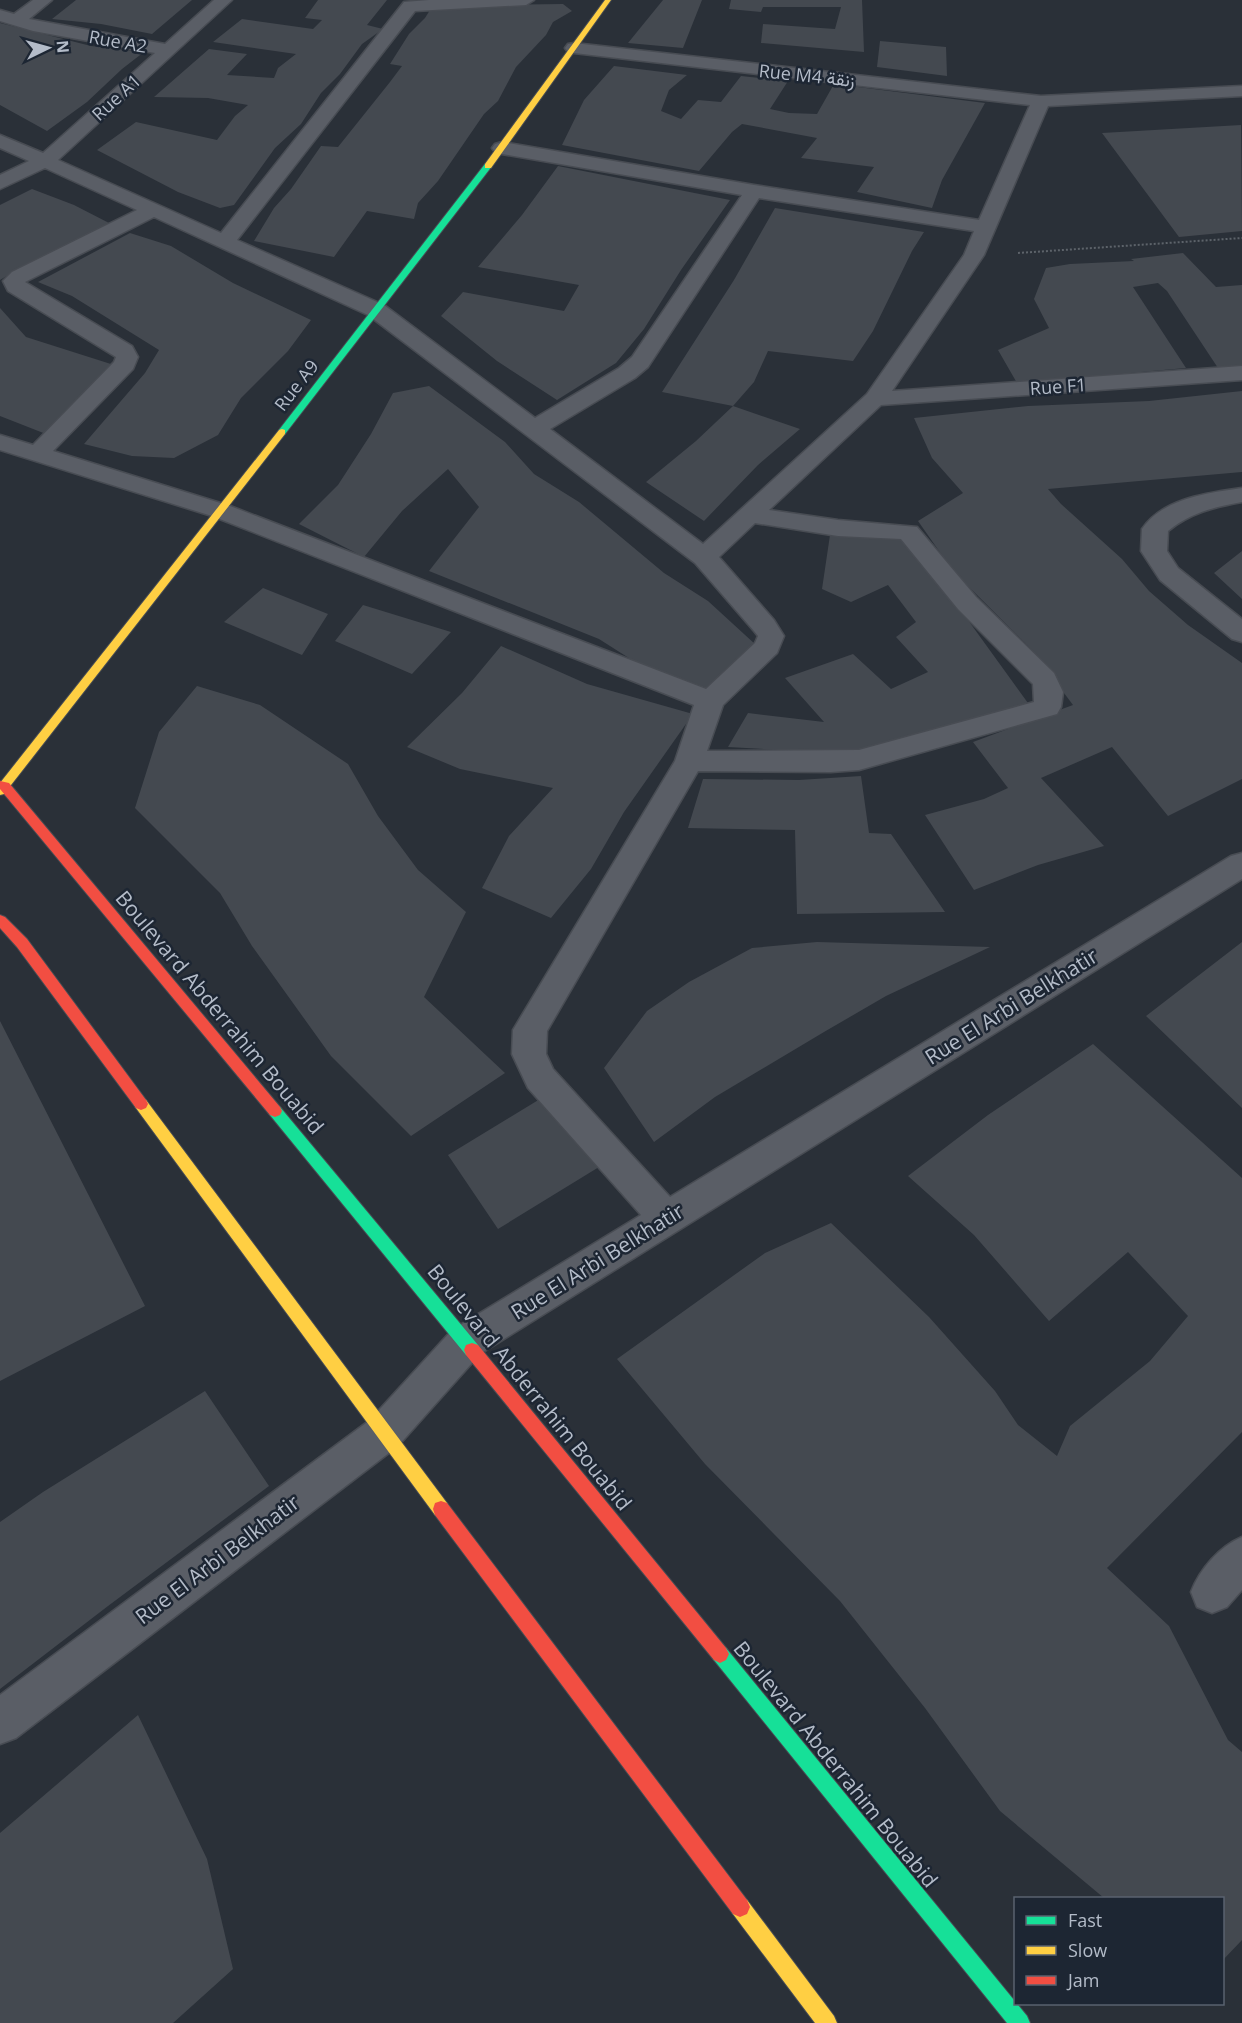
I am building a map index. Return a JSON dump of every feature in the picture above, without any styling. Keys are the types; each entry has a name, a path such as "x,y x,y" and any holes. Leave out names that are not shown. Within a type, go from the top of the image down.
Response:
{"main road":[{"name":"Rue A9","path":"2,787 221,511 502,148 608,0"},
{"name":"Boulevard Abderrahim Bouabid","path":"2,787 466,1342 1020,2023"},
{"path":"0,920 22,943 384,1433 827,2023"}],"street":[{"path":"8,18 44,0"},
{"name":"Rue A1","path":"0,183 47,160 224,0"},
{"path":"225,242 410,6 526,0"},
{"name":"Rue A2","path":"8,18 167,50"},
{"name":"Rue M4 زنقة","path":"574,48 1041,101 1242,91"},
{"path":"704,557 875,399 974,255 1041,101"},
{"path":"0,141 47,160 376,310 704,557 765,626 771,636 767,647 710,701 689,761 530,1030 529,1054 540,1078 667,1219"},
{"path":"502,148 754,192 987,227"},
{"path":"535,428 627,373 640,362 754,192"},
{"path":"36,455 125,364 127,357 124,351 16,286 14,281 19,276 153,210"},
{"name":"Rue F1","path":"875,399 1242,373"},
{"path":"0,442 221,511 710,701"},
{"path":"1242,495 1202,501 1171,514 1155,529 1154,551 1169,574 1242,633"},
{"path":"689,761 831,762 859,760 1038,711 1047,706 1050,696 1044,679 967,603 908,532 838,528 750,515"},
{"name":"Rue El Arbi Belkhatir","path":"0,1722 384,1433 466,1342 1242,864"},
{"path":"1212,1592 1242,1558"}],"path":[{"path":"974,255 1242,238"}],"building":[{"path":"76,0 192,0 152,34 101,24 52,19"},
{"path":"318,0 387,0 367,25 383,29 362,44 340,74 321,93 301,124 275,148 234,205 220,208 178,192 97,150 136,122 217,140 235,116 248,105 208,98 154,97 209,49 247,54 227,75 274,78 278,68 296,54 213,42 242,19 313,29 322,20 305,18"},
{"path":"663,0 702,0 683,48 628,43"},
{"path":"731,0 862,0 864,52 761,43 763,24 835,29 841,7 763,7 761,12 729,9"},
{"path":"563,4 572,11 553,22 546,35 516,67 498,101 484,114 438,181 418,203 414,219 367,211 334,257 254,241 274,208 291,189 321,146 338,147 390,82 402,66 390,64 409,34 430,10 499,5"},
{"path":"0,23 91,46 144,52 87,102 47,131 0,105"},
{"path":"880,41 946,47 947,76 877,67"},
{"path":"614,66 687,75 669,90 661,111 681,119 698,100 721,102 741,76 788,81 770,109 789,113 817,114 834,84 985,103 942,180 932,208 857,192 874,167 801,158 817,138 742,124 732,132 699,171 562,145 584,100"},
{"path":"1241,125 1242,231 1179,237 1102,133"},
{"path":"558,166 730,200 681,270 644,329 616,363 557,400 497,361 441,316 463,292 564,311 579,285 478,267 522,215"},
{"path":"32,189 74,205 111,224 73,247 23,266 0,280 0,205"},
{"path":"775,208 924,232 912,251 873,331 853,361 768,351 754,382 733,406 662,392 734,280"},
{"path":"130,233 171,246 233,283 311,320 288,351 241,398 218,435 174,458 132,456 84,444 145,373 159,350 72,296 38,282"},
{"path":"1183,253 1216,287 1242,285 1242,365 1218,368 1167,291 1158,283 1133,287 1186,368 1017,383 998,350 1049,328 1034,299 1046,268 1070,264 1134,261 1131,259"},
{"path":"0,308 26,337 114,365 51,436 0,416"},
{"path":"429,386 505,442 534,474 579,502 664,573 708,601 756,645 712,690 632,660 599,639 429,571 479,507 448,469 402,511 364,557 299,524 338,485 371,434 393,393"},
{"path":"1242,391 1242,472 1048,489 1061,504 1122,559 1149,591 1188,625 1242,663 1242,779 1168,816 1112,747 1041,778 1104,846 1038,865 974,890 925,815 984,799 1008,788 973,742 1073,705 1031,649 953,571 918,521 963,493 932,458 914,418 1028,406 1149,401"},
{"path":"733,406 800,429 758,465 704,521 646,482 696,441"},
{"path":"830,535 908,537 1033,710 853,754 728,747 748,713 824,722 785,678 853,654 891,689 928,672 896,637 916,622 888,585 851,602 822,589"},
{"path":"1242,551 1242,599 1214,573"},
{"path":"263,588 328,614 302,655 224,622"},
{"path":"363,605 451,632 412,674 335,641"},
{"path":"501,646 587,684 693,714 624,812 591,869 551,918 482,888 509,836 553,788 460,769 407,747 462,693"},
{"path":"197,686 260,705 348,764 378,816 418,870 466,912 424,997 505,1073 411,1136 331,1056 252,946 220,893 135,808 159,732"},
{"path":"861,776 869,833 891,834 945,912 797,914 795,830 688,828 703,779 799,780"},
{"path":"817,942 990,947 886,996 715,1097 654,1142 604,1068 647,1011 689,982 752,948"},
{"path":"1242,942 1242,1108 1146,1016"},
{"path":"0,1021 145,1306 0,1381"},
{"path":"1093,1044 1242,1178 1242,1432 1107,1568 1169,1626 1228,1740 1242,1752 1242,1940 1224,1959 1224,1897 1103,1897 1000,1811 925,1708 840,1601 705,1464 617,1359 765,1253 831,1223 929,1317 995,1391 1018,1425 1057,1456 1070,1426 1150,1361 1188,1316 1128,1252 1049,1321 974,1235 908,1176 988,1115"},
{"path":"540,1099 599,1167 498,1229 448,1155"},
{"path":"205,1391 269,1486 0,1689 0,1522 43,1492"},
{"path":"138,1715 207,1859 233,1969 173,2023 0,2023 0,1833"}],"traffic: fast":[{"path":"282,432 488,166"},
{"path":"275,1111 472,1350"},
{"path":"720,1654 1020,2023"}],"traffic: slow":[{"path":"488,166 608,0"},
{"path":"0,791 282,432"},
{"path":"141,1104 441,1509"},
{"path":"740,1907 827,2023"}],"traffic: jam":[{"path":"0,785 5,786 275,1111"},
{"path":"0,920 22,943 141,1104"},
{"path":"472,1350 720,1654"},
{"path":"441,1509 740,1907"}]}
